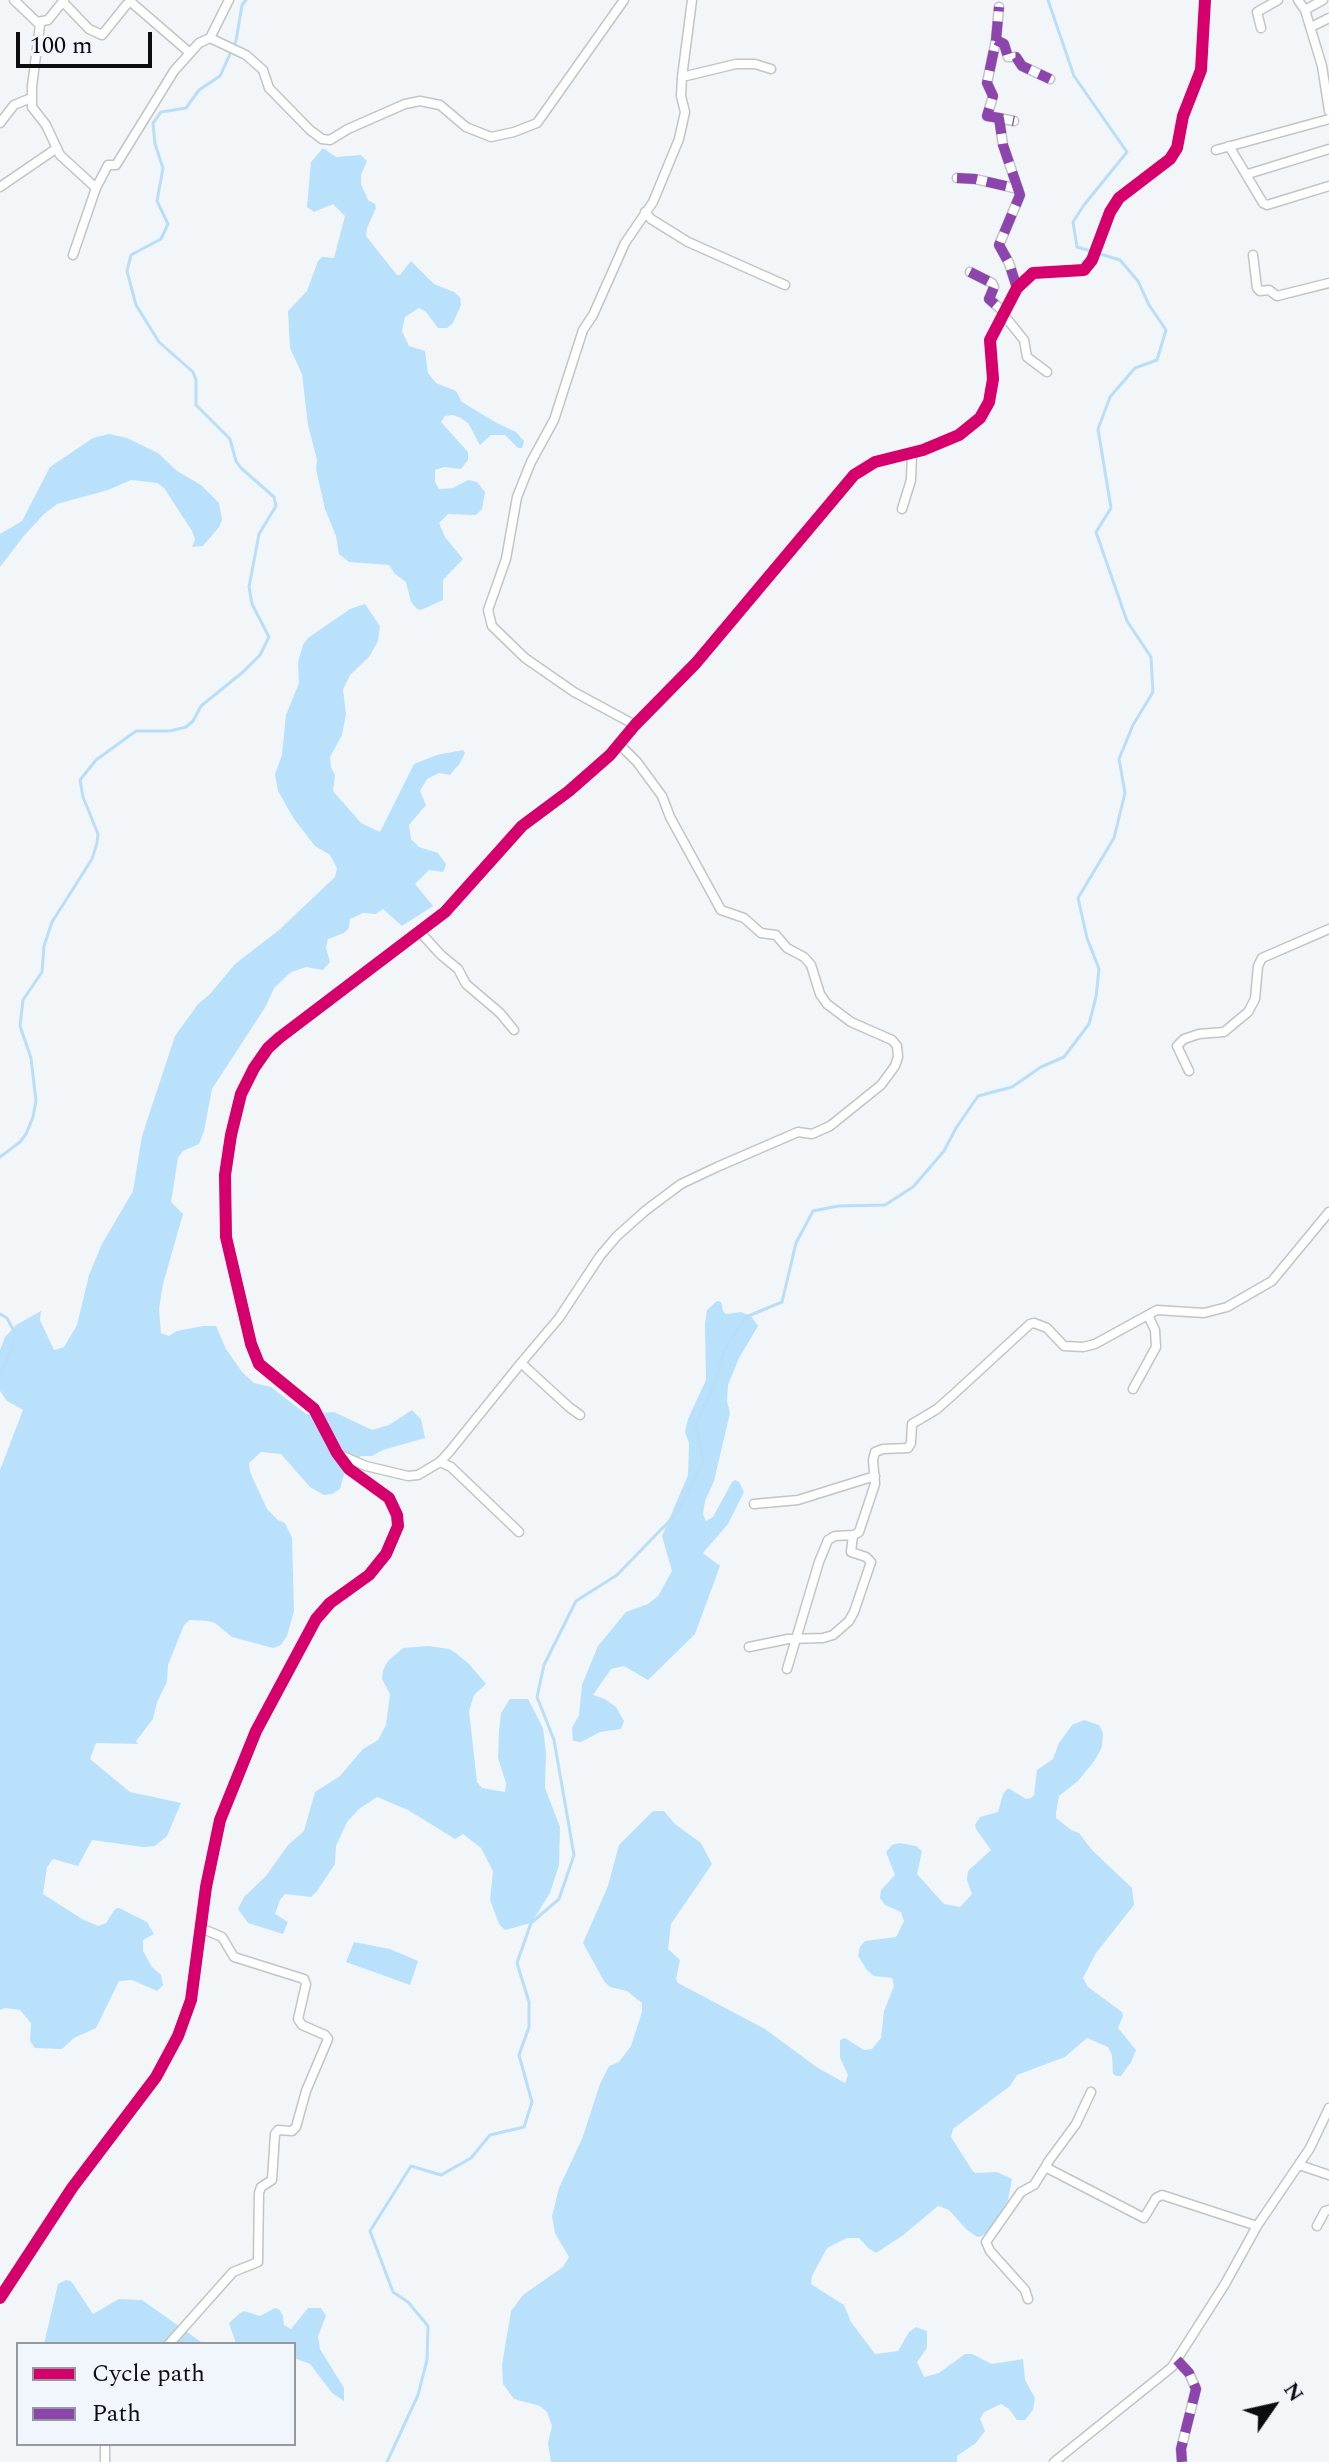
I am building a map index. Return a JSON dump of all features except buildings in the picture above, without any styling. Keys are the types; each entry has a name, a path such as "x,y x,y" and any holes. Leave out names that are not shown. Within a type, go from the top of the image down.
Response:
{"street":[{"path":"14,0 38,22 40,35 32,107 46,125 60,155 96,188"},
{"path":"73,255 96,188 108,165 116,165 174,71 199,43 210,38 229,0"},
{"path":"210,38 236,49 263,70 269,88 322,139 330,140 363,122 420,101 440,105 466,127 491,137 537,123 624,0"},
{"path":"635,725 574,692 525,658 497,632 488,615 506,559 517,497 526,472 554,420 584,327 593,315 625,243 653,202 679,139 685,112 681,96 682,77 692,0"},
{"path":"0,2298 72,2188 156,2077 178,2036 191,2000 206,1887 220,1820 256,1731 316,1619 330,1603 369,1575 386,1554 398,1526 397,1515 389,1498 349,1469 314,1409 259,1364 251,1344 226,1237 225,1175 241,1094 254,1068 268,1048 453,905 522,826 592,772 696,663 844,485 865,467 959,435 980,418 989,402 993,379 990,340 1017,288 1033,273 1080,272 1092,260 1110,212 1119,198 1145,181 1170,159 1177,148 1183,116 1201,70 1205,0"},
{"path":"1261,28 1257,12 1278,0"},
{"path":"1299,0 1311,27 1322,66 1329,111"},
{"path":"1305,10 1323,0"},
{"path":"38,22 48,20 64,1 89,29 102,35 131,2 190,53"},
{"path":"999,7 987,83 993,96 987,116 1014,121"},
{"path":"1311,27 1329,18"},
{"path":"996,40 1004,44 1008,57 1016,57 1022,66 1050,79"},
{"path":"682,77 736,64 755,64 771,69"},
{"path":"0,123 14,105 31,98"},
{"path":"999,118 1003,145 1020,195 999,245 1017,288"},
{"path":"1216,150 1329,119"},
{"path":"1229,146 1248,174 1259,199 1267,205 1329,186"},
{"path":"0,187 57,148"},
{"path":"1248,174 1329,149"},
{"path":"957,178 983,180 1018,189"},
{"path":"645,212 688,242 785,285"},
{"path":"1253,255 1260,291 1269,290 1277,296 1329,283"},
{"path":"970,272 992,283 994,287 989,299 1024,340 1027,357 1047,372"},
{"path":"902,509 911,480 912,453"},
{"path":"337,1453 366,1466 408,1476 418,1475 440,1462 559,1318 617,1236 681,1184 789,1135 798,1132 812,1134 830,1126 881,1085 895,1066 897,1046 892,1040 851,1022 827,1004 820,994 811,965 804,957 787,948 776,935 761,933 744,918 721,910 668,813 662,796 619,744"},
{"path":"1189,1071 1177,1046 1184,1039 1199,1034 1224,1032 1248,1012 1255,999 1257,972 1262,958 1329,929"},
{"path":"420,932 458,969 466,984 500,1013 514,1030"},
{"path":"787,1669 828,1540 859,1532 875,1484 875,1452 910,1446 912,1424 937,1409 1030,1324 1047,1328 1064,1346 1083,1347 1095,1344 1163,1309 1204,1313 1215,1311 1272,1281 1329,1212"},
{"path":"1133,1389 1156,1347 1155,1330 1148,1315"},
{"path":"521,1363 580,1415"},
{"path":"440,1462 451,1467 519,1532"},
{"path":"754,1504 798,1500 875,1476"},
{"path":"749,1647 797,1638 828,1637 852,1617 871,1562 851,1552 853,1535"},
{"path":"171,2342 233,2272 258,2262 259,2193 261,2187 272,2180 275,2134 278,2130 292,2131 296,2127 306,2091 328,2039 302,2025 298,2019 306,1984 304,1979 234,1957 222,1937 201,1928"},
{"path":"1028,2299 1025,2290 990,2251 986,2242 1021,2192 1034,2185 1076,2124 1091,2092"},
{"path":"1054,2462 1138,2396 1177,2360 1257,2226 1310,2148 1329,2108"},
{"path":"1299,2165 1329,2175"},
{"path":"1046,2166 1144,2218 1156,2198 1162,2195 1257,2226"},
{"path":"1317,2226 1325,2211 1329,2210"},
{"path":"1177,2360 1189,2373 1196,2389 1181,2449 1182,2462"}],"shaded area":[{"path":"323,148 336,157 361,155 367,161 361,184 368,200 376,208 366,236 397,275 411,261 434,284 460,297 461,305 453,323 447,328 438,328 419,308 405,317 402,331 409,346 425,351 428,373 436,383 456,391 462,402 516,432 524,441 522,448 518,448 505,435 491,435 480,445 468,423 461,418 445,416 441,422 468,452 468,460 461,469 444,467 435,470 435,482 439,489 453,488 468,480 477,482 485,492 482,509 476,515 448,514 439,523 445,537 463,559 443,580 443,600 421,610 411,602 406,582 389,565 349,562 339,554 316,469 302,374 290,348 288,311 307,291 318,261 322,257 334,258 345,216 333,204 314,212 307,207 311,162"},
{"path":"109,434 127,438 158,453 177,471 201,485 219,503 222,520 219,527 203,546 192,547 195,539 192,531 164,488 157,483 131,480 108,490 57,504 23,537 0,567 0,534 22,521 50,467 93,438"},
{"path":"365,604 380,626 378,641 369,657 350,675 343,690 346,714 342,735 330,757 335,775 333,791 361,823 380,832 414,764 463,750 465,753 460,763 450,775 439,773 427,779 420,791 426,805 409,825 411,839 419,847 438,853 446,864 445,868 443,872 429,870 415,884 433,906 402,926 383,909 376,914 363,913 350,919 349,928 344,933 328,939 326,948 330,962 323,970 306,967 291,972 274,988 266,1006 212,1089 199,1144 183,1151 178,1158 171,1202 183,1214 159,1309 161,1333 169,1336 177,1331 216,1326 226,1349 242,1372 254,1383 271,1387 306,1414 334,1412 372,1430 389,1425 412,1410 421,1419 425,1438 372,1456 361,1456 345,1471 340,1489 332,1494 324,1495 310,1487 281,1454 261,1452 249,1463 267,1509 285,1523 292,1538 294,1611 287,1636 281,1645 273,1648 232,1637 208,1621 190,1620 184,1625 168,1665 167,1682 153,1719 136,1741 138,1744 96,1743 90,1759 130,1792 181,1803 167,1836 155,1846 143,1847 92,1840 78,1866 53,1859 47,1867 43,1894 82,1919 98,1926 106,1923 119,1908 147,1922 154,1934 143,1940 143,1951 161,1975 163,1985 157,1991 132,1980 119,1981 96,2028 74,2038 62,2049 35,2048 30,2041 31,2023 20,2010 0,2010 0,1470 23,1410 7,1401 0,1391 0,1350 5,1337 16,1325 41,1311 40,1320 54,1350 64,1347 77,1325 89,1275 102,1244 133,1191 142,1136 175,1036 198,1004 235,964 279,930 335,877 337,868 330,855 315,846 294,819 278,791 275,774 282,755 286,715 299,683 298,662 303,645 308,638 350,609"},
{"path":"717,1301 721,1302 726,1314 741,1312 751,1316 758,1326 739,1358 728,1385 730,1413 714,1481 705,1501 703,1514 706,1521 713,1517 732,1482 739,1482 744,1492 728,1524 703,1553 720,1566 695,1634 648,1680 624,1666 611,1669 593,1695 616,1707 624,1721 621,1729 600,1732 581,1742 573,1741 572,1728 579,1715 582,1685 598,1646 626,1612 648,1604 658,1596 672,1571 662,1536 688,1475 689,1443 685,1432 706,1380 705,1324 707,1310"},
{"path":"429,1646 456,1653 486,1684 474,1695 469,1711 477,1782 482,1788 505,1792 506,1783 498,1758 499,1731 501,1713 510,1699 528,1699 543,1728 545,1788 560,1827 559,1865 550,1893 537,1914 531,1923 505,1930 499,1924 490,1900 493,1871 481,1848 463,1834 455,1839 408,1810 377,1797 347,1822 336,1846 335,1864 317,1891 311,1897 285,1894 280,1900 275,1914 288,1922 283,1934 248,1923 238,1909 244,1897 266,1876 288,1845 304,1831 315,1792 340,1776 363,1749 378,1740 386,1725 390,1694 382,1679 388,1661 403,1648"},
{"path":"1084,1720 1099,1725 1103,1733 1102,1747 1078,1781 1059,1796 1056,1818 1079,1833 1092,1850 1132,1888 1134,1905 1096,1953 1083,1978 1088,1987 1122,2012 1118,2028 1136,2050 1131,2062 1121,2076 1116,2076 1108,2047 1087,2038 1065,2057 1017,2075 1010,2086 953,2129 951,2137 975,2173 997,2172 1012,2179 1008,2200 993,2227 982,2236 977,2237 949,2210 938,2206 876,2253 859,2238 847,2238 827,2248 811,2284 844,2305 851,2322 875,2354 898,2351 909,2332 916,2327 927,2331 927,2348 917,2362 924,2377 939,2373 965,2354 972,2354 992,2364 1023,2359 1025,2380 1035,2398 1033,2410 1025,2420 1017,2420 1001,2404 984,2412 980,2419 985,2431 976,2443 957,2456 957,2462 551,2462 548,2443 552,2426 547,2412 540,2406 514,2399 503,2384 502,2365 511,2311 523,2295 563,2267 569,2257 555,2233 552,2216 559,2188 582,2139 600,2084 609,2066 619,2062 631,2046 642,2012 642,2003 627,1991 610,1987 604,1981 583,1943 608,1886 619,1845 653,1811 664,1811 675,1824 701,1843 712,1864 671,1924 668,1949 680,1960 678,1983 765,2029 818,2068 845,2083 848,2075 840,2058 840,2040 845,2038 864,2050 872,2049 881,2038 884,2011 894,1986 892,1978 874,1976 858,1956 865,1941 896,1937 904,1921 901,1912 885,1905 880,1898 881,1890 895,1875 886,1852 892,1845 900,1843 916,1846 922,1851 917,1874 944,1904 960,1907 972,1894 967,1880 968,1871 991,1850 976,1829 980,1817 998,1812 1008,1788 1026,1799 1031,1798 1037,1770 1053,1759 1059,1743 1072,1725"},
{"path":"354,1942 390,1949 418,1961 410,1985 346,1962"},
{"path":"71,2281 93,2314 119,2299 142,2300 201,2342 44,2342 58,2284"},
{"path":"308,2308 321,2308 326,2316 318,2336 320,2349 344,2388 344,2401 332,2393 310,2364 296,2359 296,2342 235,2342 229,2323 244,2311 260,2316 279,2309 284,2325 291,2329"}],"waterway":[{"path":"0,1157 26,1134 36,1101 31,1058 20,1026 23,1000 42,972 44,946 52,922 92,859 97,843 98,834 83,797 80,780 96,760 136,731 170,731 186,727 201,706 260,655 269,637 252,604 249,587 259,534 276,506 274,497 241,468 230,439 196,405 193,372 159,342 136,305 127,271 131,255 161,239 168,224 157,201 163,168 155,144 153,123 161,112 186,108 199,90 220,76 236,41 242,5 246,0"},
{"path":"387,2462 418,2395 427,2360 428,2326 408,2302 393,2292 370,2231 411,2166 441,2175 471,2158 490,2135 524,2127 532,2102 519,2055 529,2027 529,2002 517,1963 531,1923 559,1899 574,1855 554,1740 537,1697 544,1665 576,1601 617,1575 678,1512 703,1461 696,1424 715,1383 724,1351 746,1317 782,1302 796,1243 813,1211 838,1206 885,1205 913,1187 944,1151 978,1096 1012,1087 1041,1067 1064,1057 1089,1024 1099,969 1087,938 1078,898 1114,838 1125,793 1119,759 1133,725 1153,692 1151,657 1127,621 1096,532 1111,508 1098,429 1110,397 1135,368 1157,360 1166,330 1138,281 1120,260 1077,247 1073,222 1127,152 1074,76 1048,0"},
{"path":"0,1314 7,1318 15,1333 12,1350 0,1374"}],"marked path":[{"path":"999,7 987,83 993,96 987,116 999,118"},
{"path":"996,40 1004,44 1008,57 1016,57 1022,66 1050,79"},
{"path":"957,178 1018,189 1003,145 999,118 1014,121"},
{"path":"1017,288 999,245 1020,195 1018,189"},
{"path":"970,272 992,283 994,287 989,299 1004,312"},
{"path":"1177,2360 1189,2373 1196,2389 1181,2449 1182,2462"}],"cycle path":[{"path":"0,2298 72,2188 156,2077 178,2036 191,2000 206,1887 220,1820 256,1731 316,1619 330,1603 369,1575 386,1554 398,1526 397,1515 389,1498 349,1469 314,1409 259,1364 251,1344 226,1237 225,1175 241,1094 254,1068 279,1038 445,912 522,826 610,755 696,663 854,475 875,462 923,450 959,435 980,418 989,402 993,379 990,340 1017,288 1033,273 1084,270 1092,260 1110,212 1119,198 1170,159 1177,148 1183,116 1201,70 1205,0"}]}
